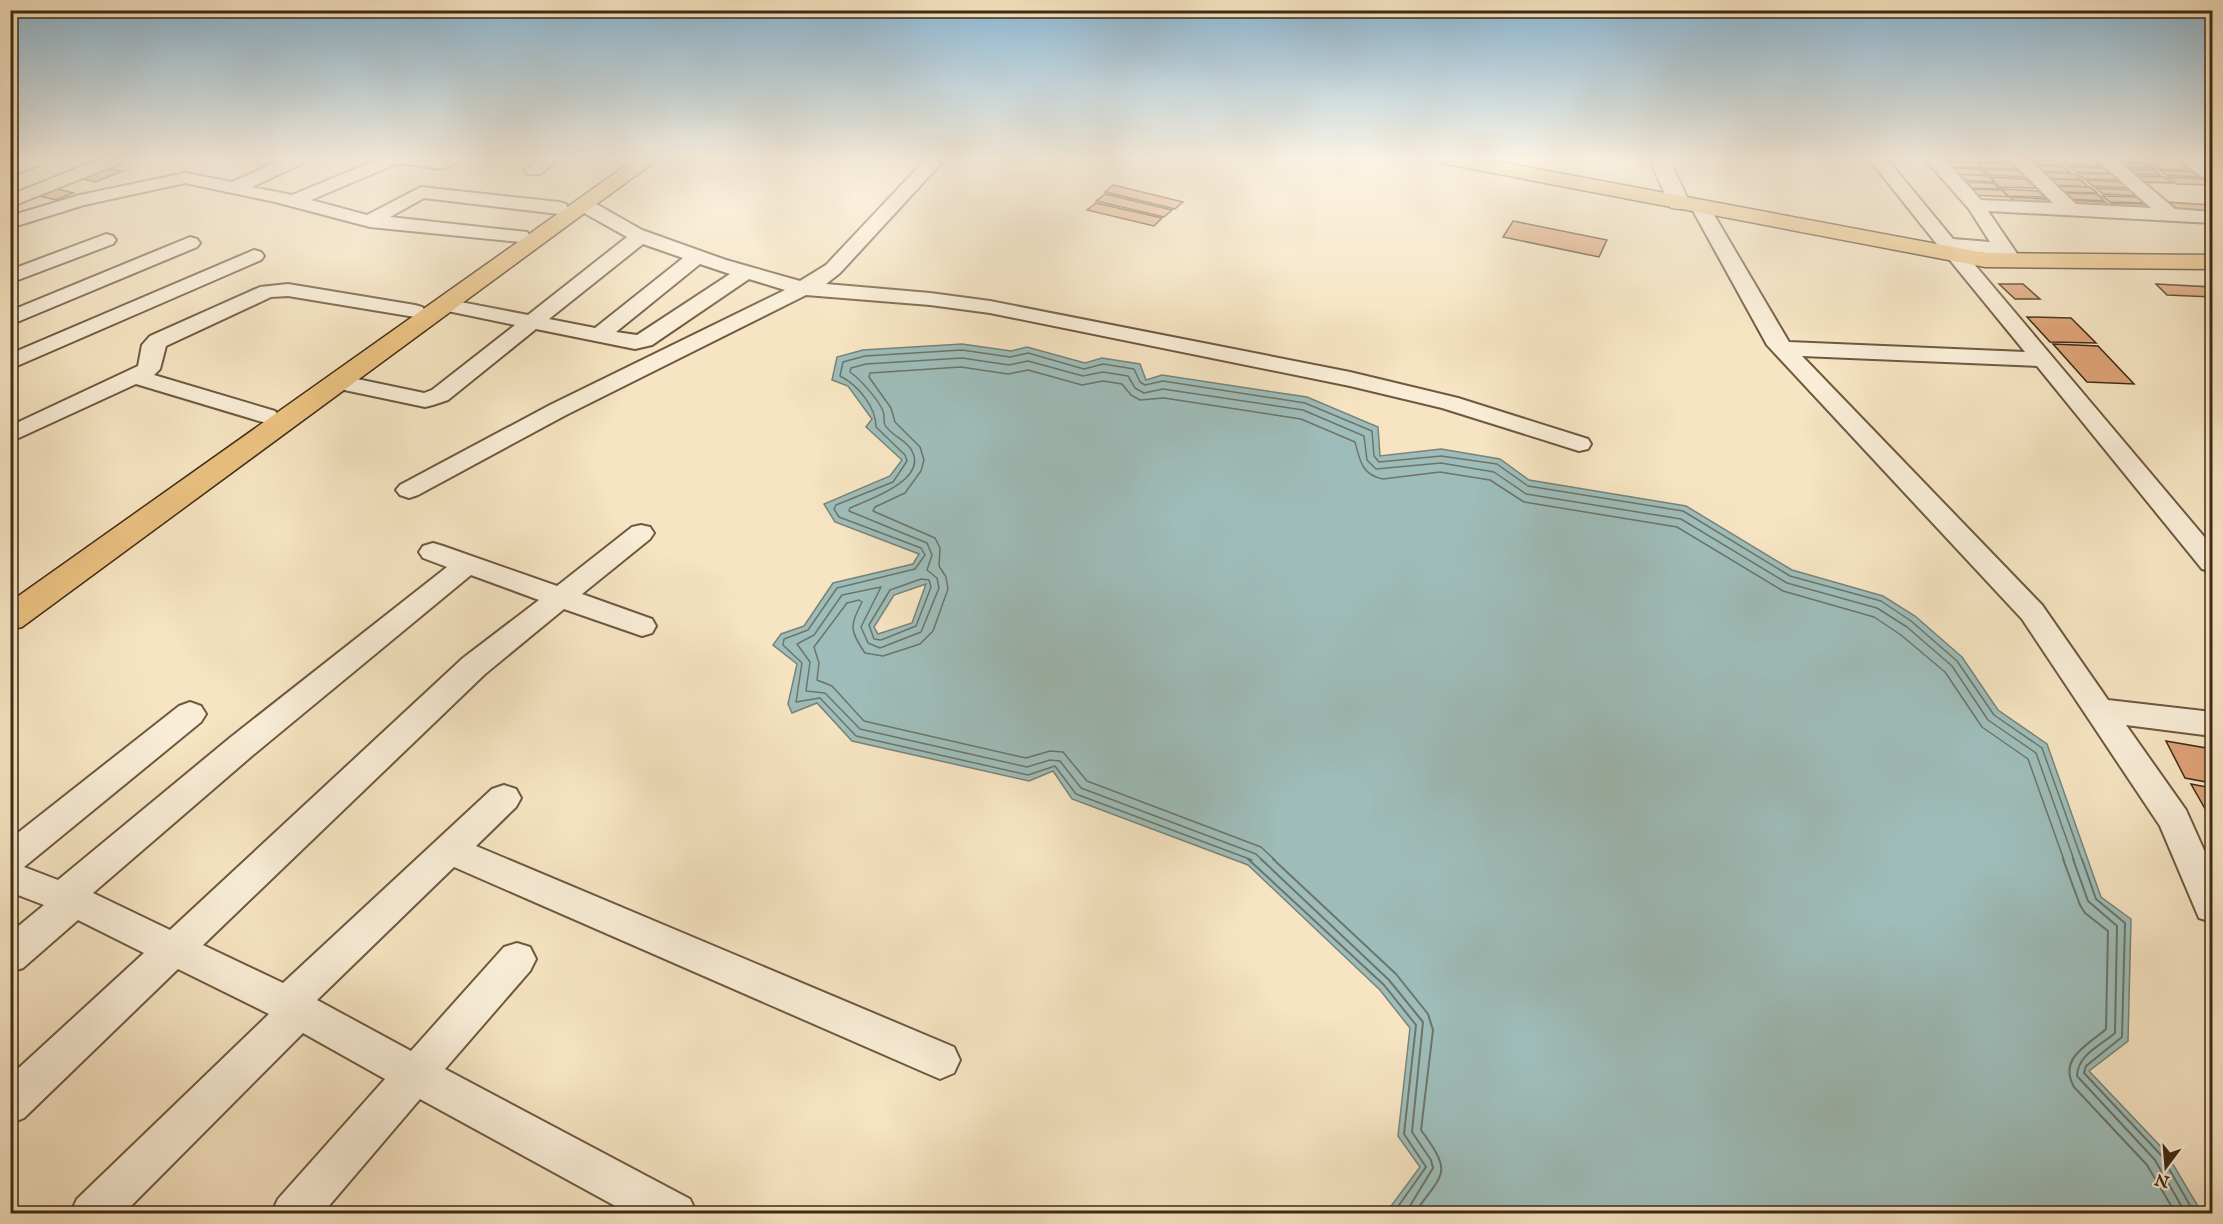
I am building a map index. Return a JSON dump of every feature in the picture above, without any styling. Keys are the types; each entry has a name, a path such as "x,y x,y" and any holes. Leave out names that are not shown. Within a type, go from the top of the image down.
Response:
{"main road":[{"path":"10,597 520,236 556,216"},
{"path":"10,619 445,305 560,216"},
{"path":"1749,216 1956,255 2212,262"}],"street":[{"path":"351,216 370,221 520,236"},
{"path":"370,221 379,216"},
{"path":"595,216 697,256 801,288 930,299 990,307 1159,339 1350,379 1450,403 1580,444"},
{"path":"409,490 558,411 730,326 801,288 833,269 883,216"},
{"path":"1697,216 1775,340 2032,612 2174,820 2212,907"},
{"path":"1924,216 1947,244 2008,255"},
{"path":"1983,216 2008,255"},
{"path":"338,382 420,399 432,398 641,236"},
{"path":"10,278 106,240"},
{"path":"10,319 190,243"},
{"path":"1956,255 2212,563"},
{"path":"10,362 254,256"},
{"path":"599,335 697,256"},
{"path":"445,305 632,342 644,340 746,272"},
{"path":"10,435 135,377 149,369 153,345 158,341 267,291 288,290 415,312"},
{"path":"10,300 83,329"},
{"path":"1782,348 2044,360"},
{"path":"135,377 267,416"},
{"path":"10,1104 474,666 641,533"},
{"path":"433,552 642,626"},
{"path":"10,956 69,899 242,746 468,564"},
{"path":"2099,710 2212,724"},
{"path":"10,859 189,714"},
{"path":"92,1214 449,850 504,798"},
{"path":"449,850 940,1060"},
{"path":"10,877 69,899 294,1007 557,1152 675,1214"},
{"path":"293,1214 517,959"}],"water":[{"path":"962,344 1011,351 1027,347 1085,363 1102,358 1140,364 1146,380 1162,375 1307,397 1378,427 1380,456 1441,449 1500,459 1529,480 1686,506 1792,570 1883,596 1915,616 1962,657 1998,710 2047,744 2101,897 2131,919 2128,1041 2089,1071 2165,1151 2202,1213 1393,1213 1389,1209 1420,1167 1398,1136 1410,1028 1380,990 1248,865 1072,799 1053,771 1029,781 852,741 817,703 792,713 788,704 797,664 773,645 781,634 804,626 833,583 913,564 919,554 835,522 824,504 890,476 902,460 866,427 872,419 848,386 832,380 837,357 863,350","holes":["926,584 912,623 878,634 874,627 894,595"]}],"building":[{"path":"1113,216 1162,218 1154,226"},
{"path":"1513,221 1607,240 1599,257 1503,237"},
{"path":"1999,284 2023,284 2040,299 2015,299"},
{"path":"2156,284 2212,287 2212,297 2167,295"},
{"path":"2027,317 2071,318 2096,343 2050,342"},
{"path":"2053,344 2098,346 2134,384 2087,382"},
{"path":"2166,741 2212,749 2212,783 2185,778"},
{"path":"2191,784 2212,788 2212,821"}]}
